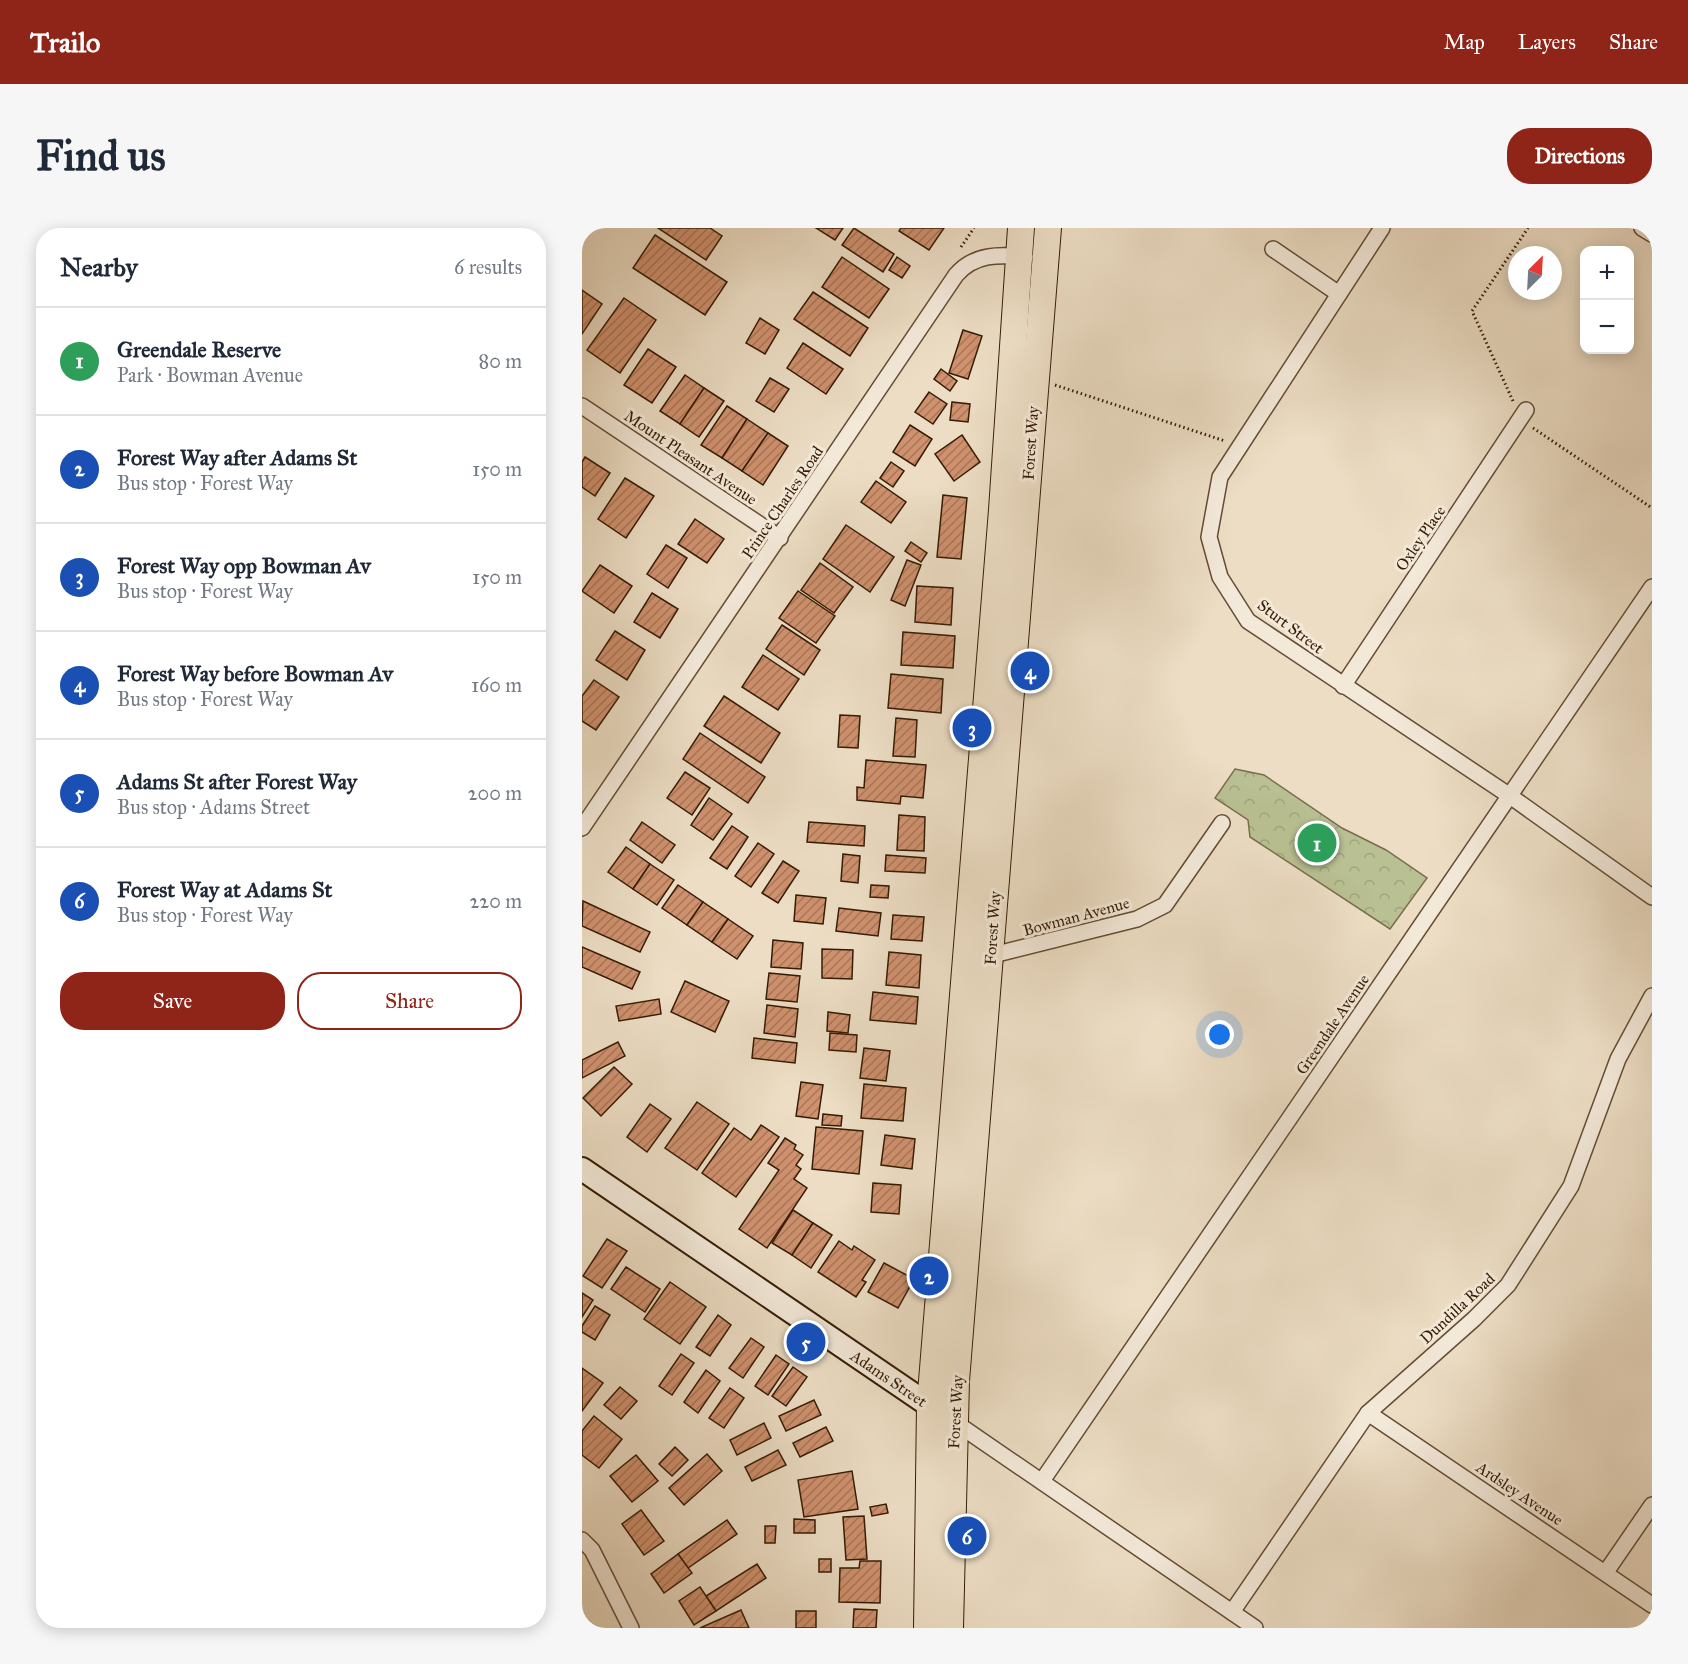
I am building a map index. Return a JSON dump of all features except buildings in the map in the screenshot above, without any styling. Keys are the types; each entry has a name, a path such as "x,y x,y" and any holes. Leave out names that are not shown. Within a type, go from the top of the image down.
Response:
{"main road":[{"name":"Forest Way","path":"950,1628 953,1421 977,957 1021,228"},
{"name":"Forest Way","path":"927,1628 930,1406 977,957 1048,228"}],"street":[{"name":"Sturt Street","path":"1382,228 1220,477 1209,537 1220,577 1248,621 1510,796 1652,897"},
{"path":"1642,228 1652,234"},
{"path":"1273,249 1339,294"},
{"name":"Prince Charles Road","path":"582,828 964,265 976,259 1019,257 1046,260"},
{"name":"Mount Pleasant Avenue","path":"582,406 780,538"},
{"name":"Oxley Place","path":"1343,686 1526,410"},
{"name":"Greendale Avenue","path":"1042,1481 1652,587"},
{"name":"Bowman Avenue","path":"977,957 1137,919 1165,905 1222,823"},
{"name":"Dundilla Road","path":"1232,1612 1368,1413 1474,1319 1514,1276 1571,1186 1618,1059 1652,996"},
{"name":"Adams Street","path":"582,1169 1255,1628"},
{"name":"Ardsley Avenue","path":"1368,1413 1652,1605"},
{"path":"1606,1572 1652,1505"},
{"path":"582,1540 592,1550 631,1628"}],"path":[{"path":"961,247 974,228"},
{"path":"1528,228 1472,311 1512,400 1526,410 1530,426 1652,508"},
{"path":"1053,385 1240,446"}],"green space":[{"path":"1235,769 1264,775 1342,828 1386,850 1427,878 1390,929 1250,837 1248,820 1215,798"}],"place":[{"name":"Forest Way before Bowman Av","path":"1030,671"},
{"name":"Forest Way opp Bowman Av","path":"972,728"},
{"name":"Greendale Reserve","path":"1317,843"},
{"name":"Forest Way after Adams St","path":"929,1276"},
{"name":"Adams St after Forest Way","path":"806,1342"},
{"name":"Forest Way at Adams St","path":"967,1536"}]}
